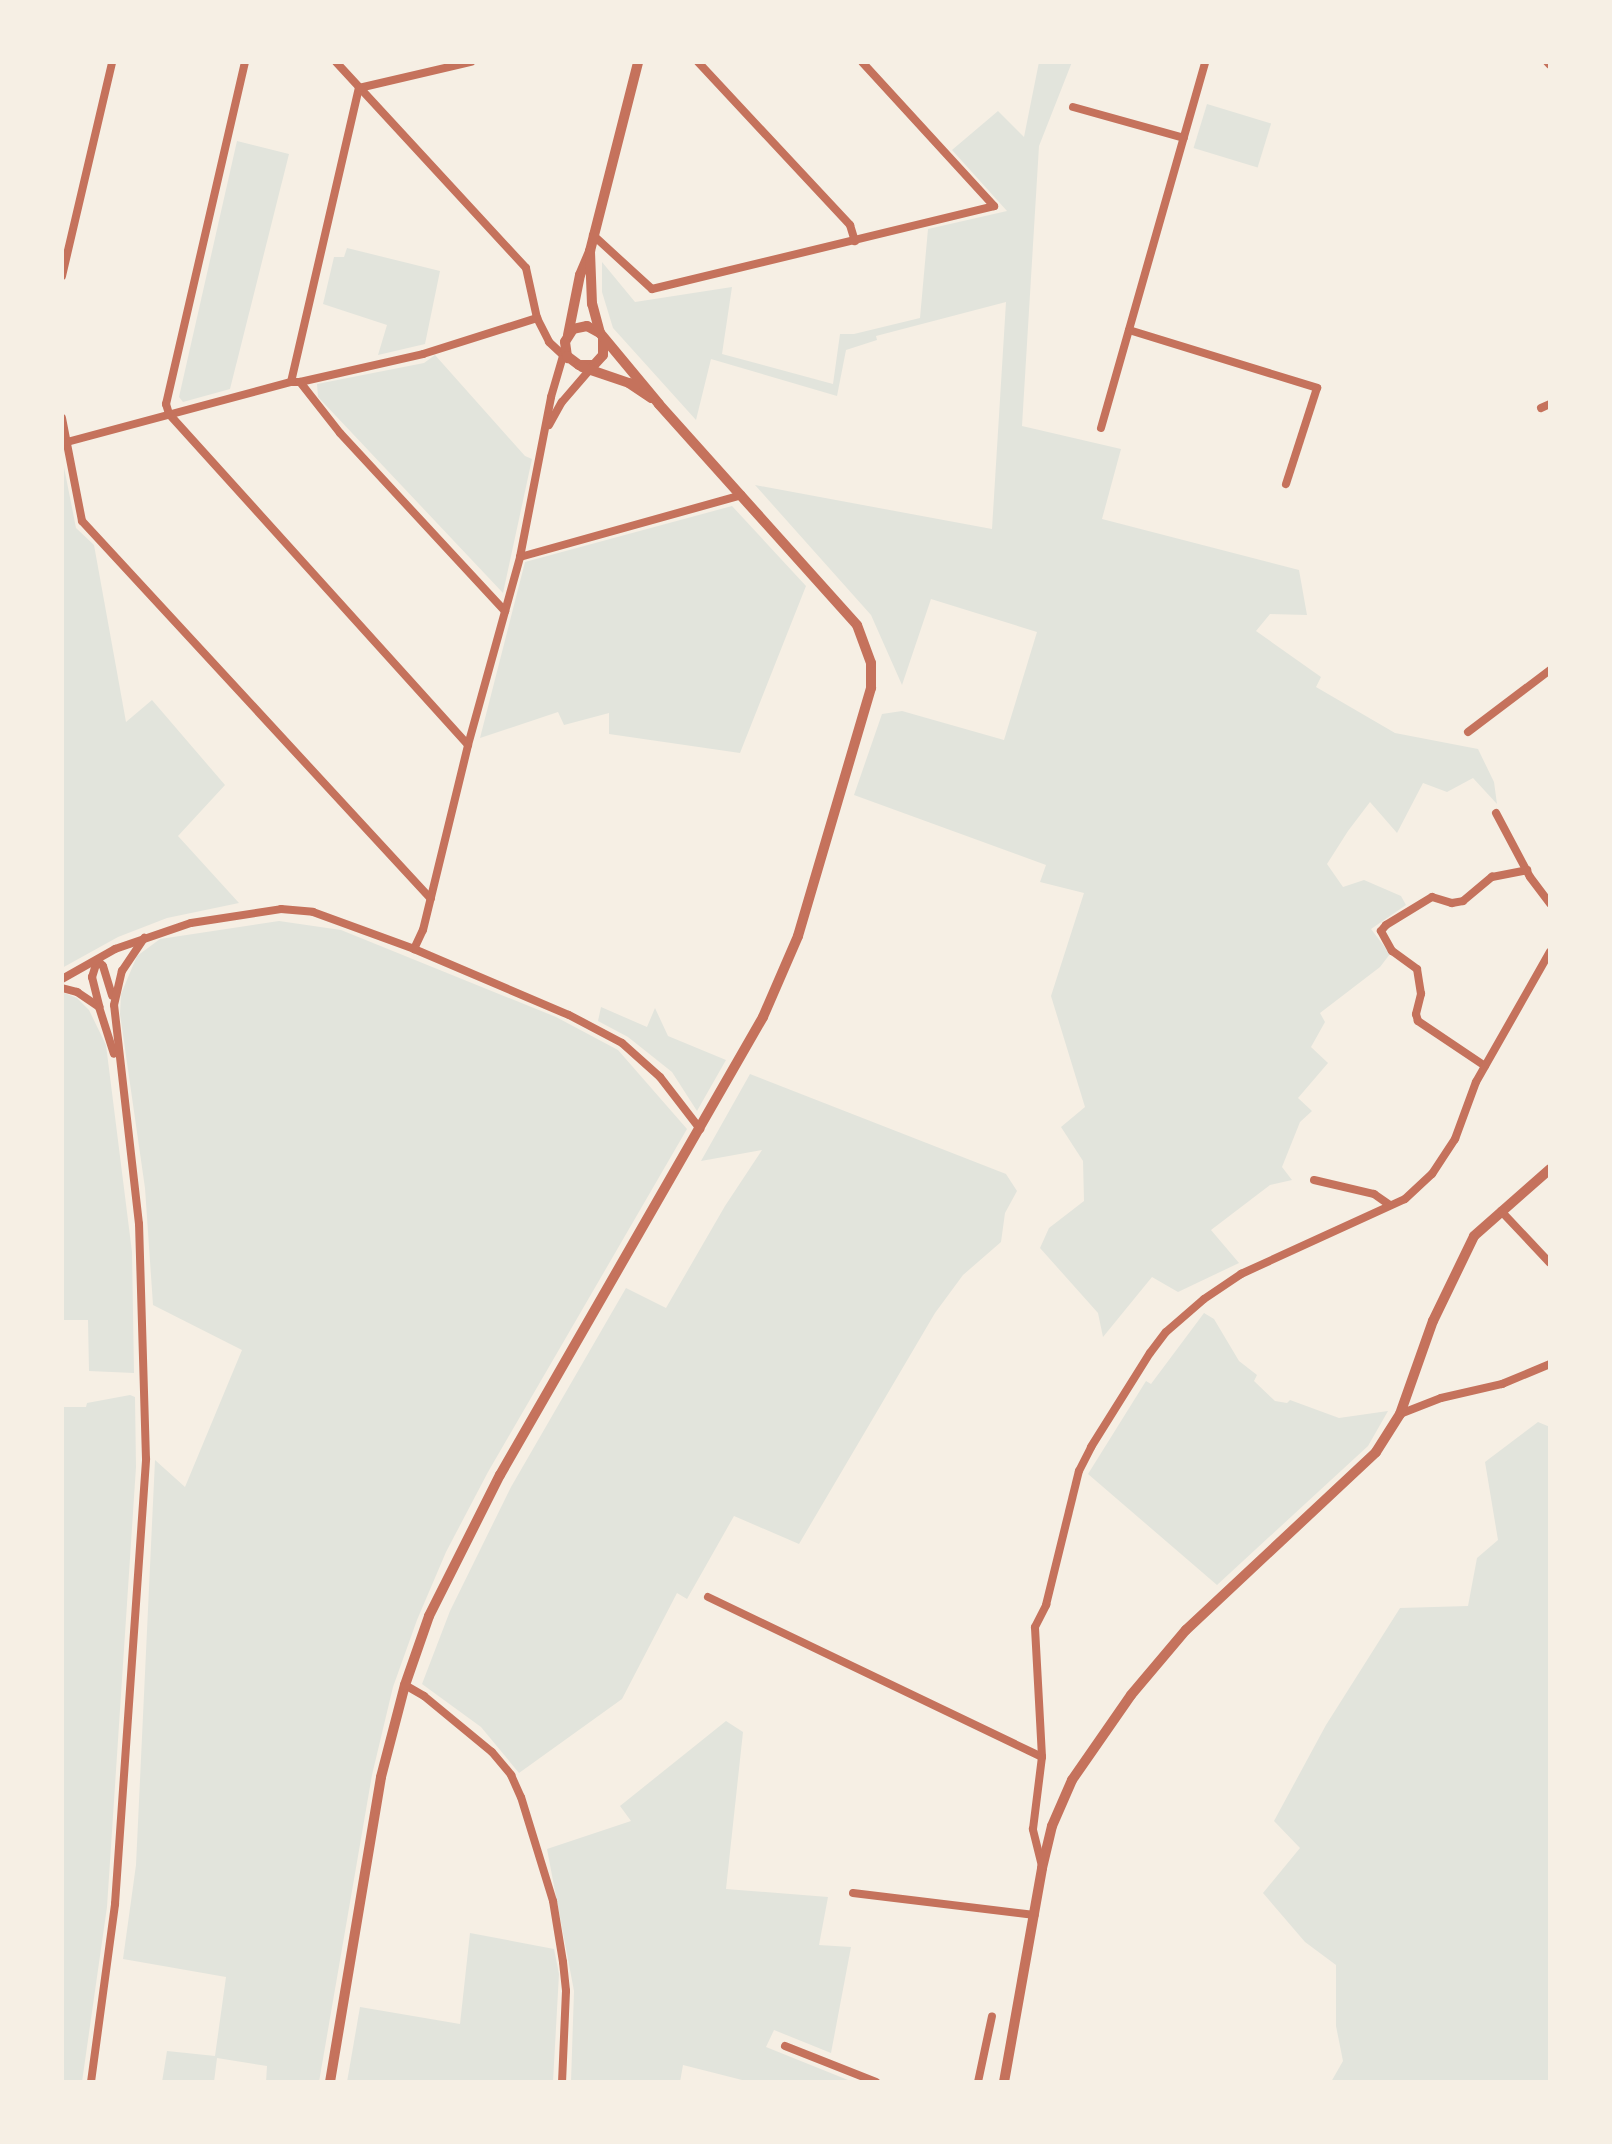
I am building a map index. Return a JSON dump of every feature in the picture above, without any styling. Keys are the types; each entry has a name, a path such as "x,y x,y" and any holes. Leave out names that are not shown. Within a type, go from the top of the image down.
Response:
{"street":[{"path":"62,276 112,62"},
{"path":"245,62 166,404 169,414 468,745"},
{"path":"336,62 526,268 537,318 549,342 629,383 659,404"},
{"path":"359,88 471,62"},
{"path":"546,429 562,402 574,355 580,275 590,251 638,62"},
{"path":"698,62 850,225 855,241"},
{"path":"593,235 652,289 994,206 862,62"},
{"path":"1101,428 1205,62"},
{"path":"296,382 359,88"},
{"path":"1073,107 1184,138"},
{"path":"574,355 605,349 592,304 590,251"},
{"path":"67,442 296,382 423,354 537,318"},
{"path":"330,2082 381,1777 405,1685 429,1616 470,1531 700,1129 784,972 871,688 871,663 857,625 659,404 602,334 587,326 546,429 520,557 468,745 431,899 414,949"},
{"path":"1129,330 1317,388 1286,484"},
{"path":"296,382 505,611"},
{"path":"1541,408 1550,404"},
{"path":"62,418 82,521 431,899"},
{"path":"520,557 742,495"},
{"path":"1468,732 1550,670"},
{"path":"1496,813 1527,870 1550,904"},
{"path":"1485,1066 1418,1021 1416,1014 1421,994 1417,969 1392,951 1381,931 1403,913 1432,897 1452,903 1463,901 1492,877 1527,870"},
{"path":"62,979 144,938 191,923 281,909 336,919 569,1015 622,1043 660,1077 700,1129"},
{"path":"114,1005 122,971 144,938"},
{"path":"1042,1868 1033,1829 1042,1757 1035,1627 1046,1605 1079,1471 1150,1353 1166,1332 1204,1299 1241,1274 1405,1199 1444,1161 1485,1066 1550,952"},
{"path":"91,2082 117,1888 146,1459 139,1224 119,1070 114,1005 108,979 97,960"},
{"path":"97,960 92,977 119,1070"},
{"path":"62,988 77,992 99,1007"},
{"path":"1004,2082 1042,1868 1052,1826 1072,1780 1131,1695 1215,1600 1376,1452 1400,1414 1433,1321 1464,1252 1474,1236 1550,1169"},
{"path":"1314,1180 1374,1194 1390,1205"},
{"path":"1501,1211 1550,1263"},
{"path":"1400,1414 1441,1398 1502,1384 1550,1364"},
{"path":"708,1597 1042,1757"},
{"path":"405,1685 424,1696 492,1752 511,1775 521,1797 553,1901 563,1962 566,1991 562,2082"},
{"path":"853,1893 1035,1915"},
{"path":"978,2082 992,2016"},
{"path":"785,2046 876,2082"}],"shaded area":[{"path":"1039,62 1072,62 1039,146 1022,426 1121,449 1102,519 1299,570 1307,615 1270,614 1256,631 1321,677 1316,687 1395,733 1478,749 1494,782 1497,804 1473,778 1447,792 1423,783 1397,833 1370,802 1348,831 1327,864 1343,887 1364,880 1401,896 1406,905 1371,929 1390,954 1380,967 1320,1013 1325,1022 1311,1047 1328,1063 1298,1098 1312,1111 1300,1122 1282,1167 1292,1180 1270,1185 1211,1230 1239,1263 1178,1292 1152,1277 1103,1337 1098,1313 1040,1248 1049,1228 1084,1201 1083,1161 1061,1127 1085,1107 1051,996 1084,893 1040,882 1046,865 854,795 882,714 902,711 1004,740 1037,632 931,599 902,685 871,615 755,485 992,529 1006,302 876,336 877,340 846,350 837,396 711,359 696,420 613,328 602,292 602,262 635,302 732,287 722,354 833,384 840,334 854,334 920,318 928,229 1007,211 952,150 998,111 1024,137"},
{"path":"1207,104 1271,124 1258,168 1194,148"},
{"path":"237,141 289,154 230,389 183,402 179,397"},
{"path":"347,248 440,271 425,344 378,355 387,325 323,304 334,257 344,257"},
{"path":"435,355 525,456 532,459 503,593 318,397 317,384 424,363"},
{"path":"62,457 76,528 94,545 126,722 152,700 225,785 178,836 239,903 167,918 118,937 62,968"},
{"path":"732,506 806,586 740,753 609,734 609,713 564,725 558,712 480,738 525,562"},
{"path":"279,921 341,930 556,1017 618,1050 687,1129 488,1472 446,1552 417,1620 393,1687 372,1775 319,2082 266,2082 267,2066 217,2058 214,2082 162,2082 167,2051 215,2056 226,1977 123,1959 136,1865 155,1460 185,1487 242,1350 153,1305 145,1188 120,1014 121,994 137,956 160,939"},
{"path":"62,992 77,998 89,1010 106,1045 132,1252 134,1373 89,1371 88,1320 62,1320"},
{"path":"601,1007 647,1027 655,1008 668,1036 726,1060 697,1111 672,1072 628,1037 598,1021"},
{"path":"750,1074 1006,1174 1017,1191 1005,1213 1001,1242 963,1275 935,1313 799,1544 734,1516 687,1599 677,1593 622,1699 519,1773 481,1727 422,1684 450,1611 511,1487 626,1288 666,1308 725,1206 762,1150 701,1161"},
{"path":"1204,1313 1214,1319 1239,1361 1257,1375 1254,1381 1275,1401 1287,1403 1290,1400 1339,1418 1388,1411 1368,1446 1217,1585 1088,1474 1146,1381 1151,1384"},
{"path":"130,1395 135,1397 136,1467 107,1907 82,2082 62,2082 62,1407 86,1407 87,1403"},
{"path":"1538,1422 1550,1427 1550,2082 1331,2082 1343,2061 1336,2026 1336,1965 1305,1942 1263,1893 1300,1848 1274,1821 1326,1725 1400,1608 1468,1606 1477,1558 1498,1540 1485,1462"},
{"path":"726,1721 743,1732 726,1889 828,1897 819,1945 851,1947 831,2053 774,2030 766,2047 853,2082 750,2082 683,2065 680,2082 571,2082 574,1991 547,1849 631,1821 620,1806"},
{"path":"470,1933 554,1949 559,1974 553,2082 347,2082 360,2007 460,2024"}]}
